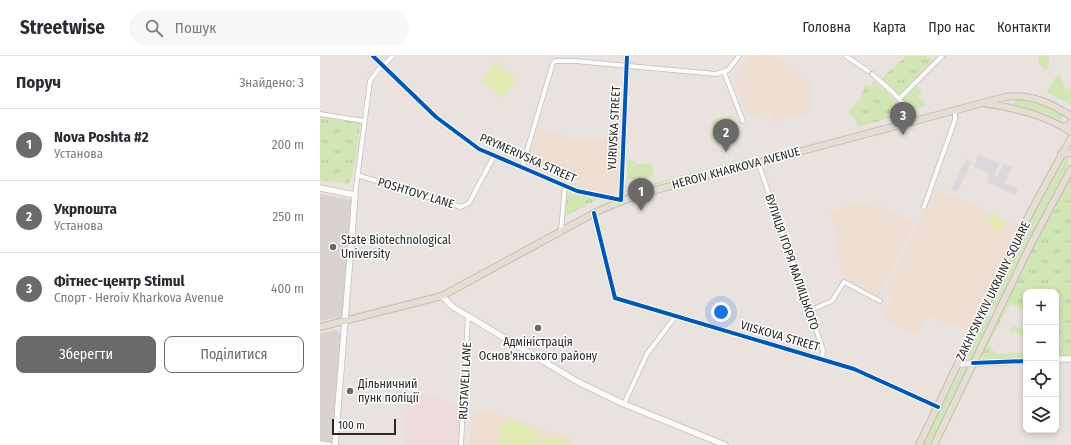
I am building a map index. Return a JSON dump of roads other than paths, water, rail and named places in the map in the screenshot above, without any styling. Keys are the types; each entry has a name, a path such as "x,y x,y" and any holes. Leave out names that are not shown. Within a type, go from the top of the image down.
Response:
{"main road":[{"name":"HEROIV KHARKOVA AVENUE","path":"320,327 442,296 560,230 621,200 759,164 911,120 1005,97 1025,96 1044,101 1071,118"},
{"name":"HEROIV KHARKOVA AVENUE","path":"983,102 1020,110 1063,127 1071,132"},
{"path":"1065,146 1068,134 1063,127 1069,125 1071,118"},
{"name":"ZAKHYSNYKIV UKRAINY SQUARE","path":"919,445 983,310 1065,146 1071,138"},
{"path":"1061,154 1071,153"},
{"name":"ZAKHYSNYKIV UKRAINY SQUARE","path":"934,445 1032,242 1071,169"},
{"path":"320,188 355,195 335,445"},
{"path":"442,296 453,307 578,382 624,404 725,445"},
{"path":"983,310 996,316"},
{"path":"1059,359 1071,359"},
{"path":"958,364 1023,361"},
{"path":"320,444 329,445"}],"street":[{"name":"PRYMERIVSKA STREET","path":"373,56 436,117 463,139 494,156 565,184 586,194 605,195 621,200"},
{"path":"355,195 370,81 378,70 393,56"},
{"name":"YURIVSKA STREET","path":"621,200 627,56"},
{"path":"522,167 553,63 558,58 716,74 724,72 739,56"},
{"path":"846,56 870,73 899,98 906,107 911,120"},
{"path":"899,98 942,56"},
{"path":"724,72 743,121"},
{"path":"924,207 955,120 955,109"},
{"path":"320,114 364,121"},
{"name":"POSHTOVY LANE","path":"357,175 461,207 469,203 494,156"},
{"name":"ВУЛИЦЯ ІГОРЯ МАЛИЦЬКОГО","path":"759,164 823,350 822,359"},
{"path":"560,230 565,184"},
{"name":"VIISKOVA STREET","path":"594,213 615,298 854,369 938,407"},
{"path":"809,311 835,299 844,282 880,301"},
{"name":"RUSTAVELI LANE","path":"461,445 468,316"},
{"path":"624,404 647,354 675,317"}],"tram line":[{"path":"320,328 443,296 561,231 623,200 912,121 982,103 999,101 1033,107 1071,126"},
{"path":"926,445 1071,147"}],"place":[{"name":"Фітнес-центр Stimul","path":"903,135"},
{"name":"Укрпошта","path":"726,152"},
{"name":"Nova Poshta #2","path":"641,211"},
{"name":"State Biotechnological University","path":"333,247"},
{"name":"Адміністрація Основ'янського району","path":"538,328"},
{"name":"Дільничний пунк поліції","path":"350,391"}]}
